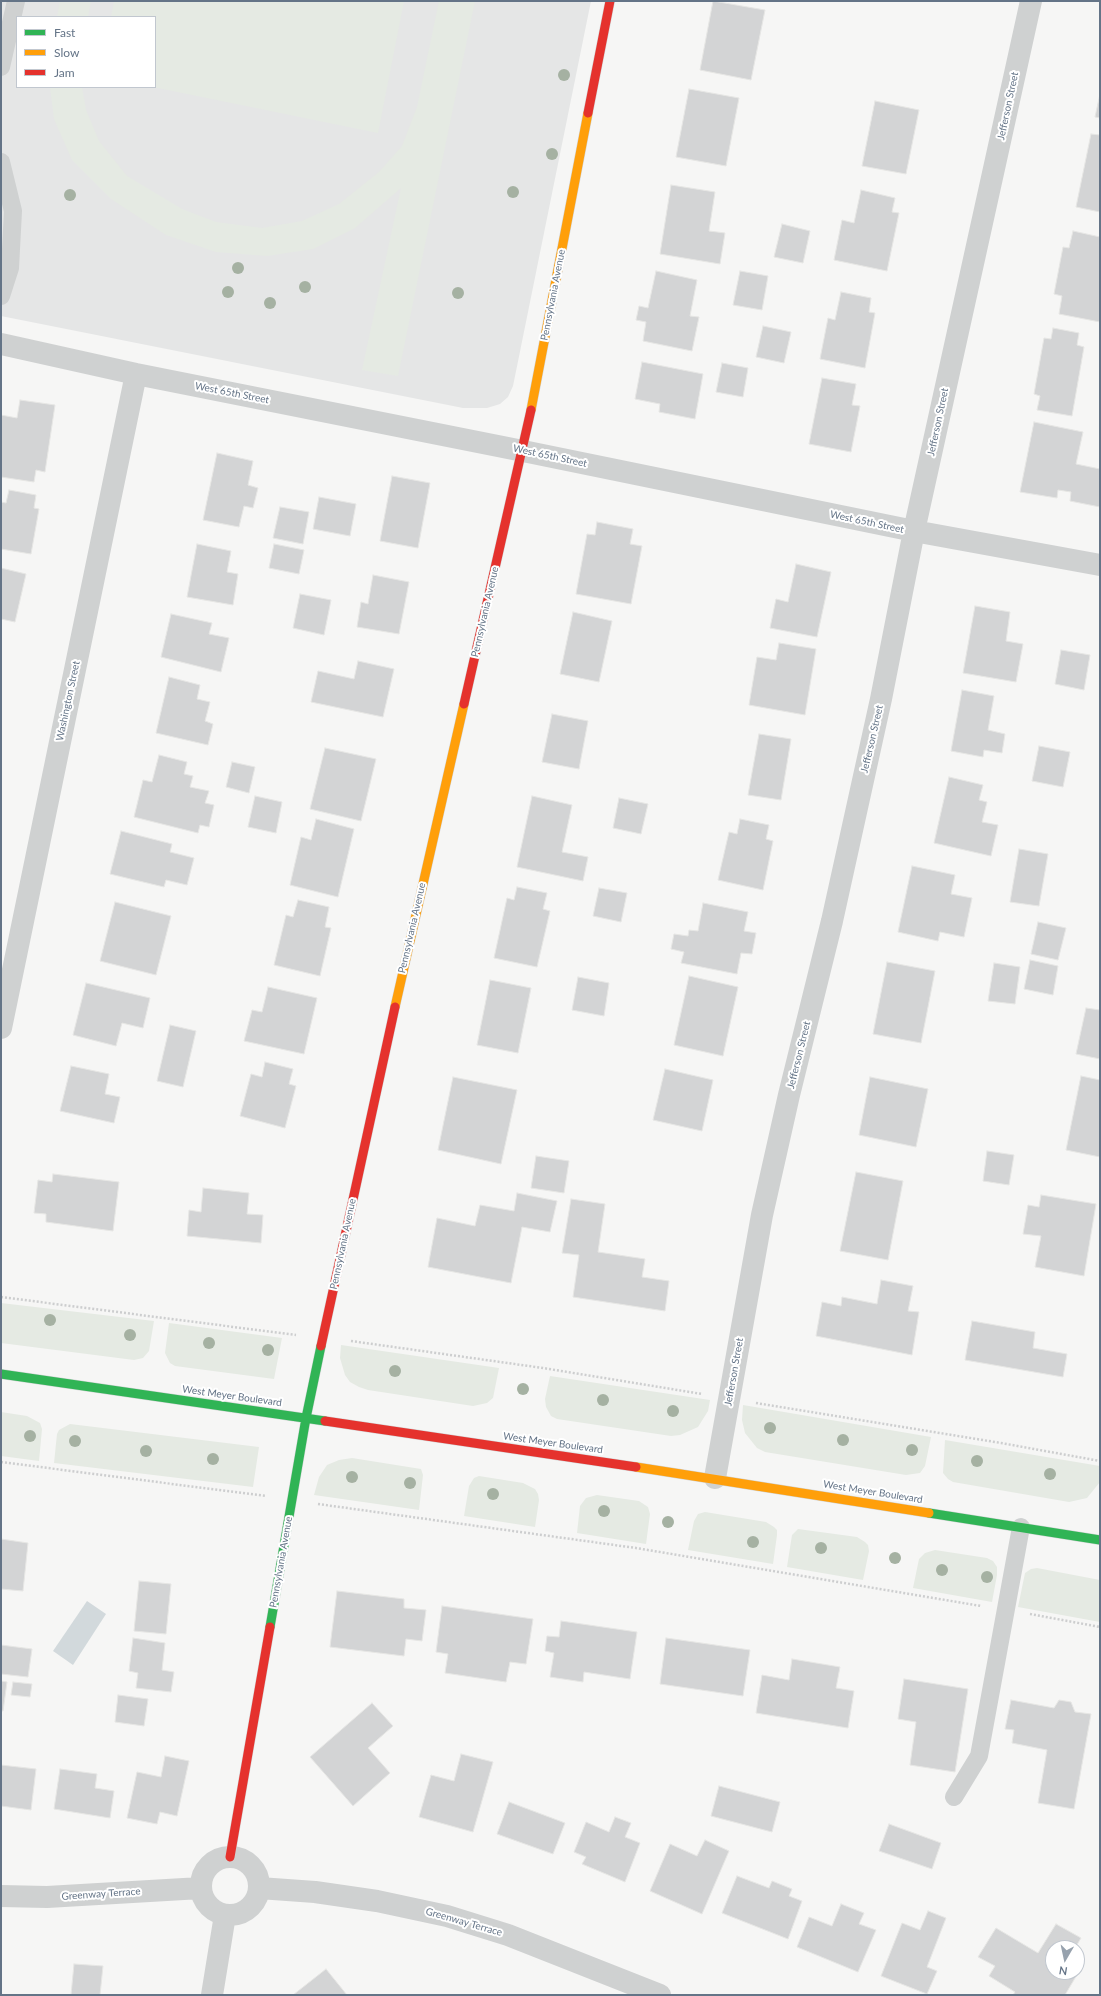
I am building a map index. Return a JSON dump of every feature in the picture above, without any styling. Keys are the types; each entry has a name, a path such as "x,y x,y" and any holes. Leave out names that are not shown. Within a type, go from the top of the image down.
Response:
{"street":[{"name":"Pennsylvania Avenue","path":"230,1857 306,1418 407,950 523,451 610,1"},
{"name":"Jefferson Street","path":"715,1478 762,1215 861,791 881,699 914,531 1031,1"},
{"name":"West 65th Street","path":"1,344 136,374 914,531 1100,565"},
{"name":"Washington Street","path":"1,1028 136,374"},
{"name":"West Meyer Boulevard","path":"1,1374 715,1478 1100,1540"},
{"path":"230,1857 244,1861 254,1870 259,1888 252,1906 235,1914 225,1915 216,1911 209,1905 201,1888 202,1878 206,1870 221,1859 230,1857"},
{"name":"Greenway Terrace","path":"1,1896 47,1897 201,1888"},
{"name":"Greenway Terrace","path":"259,1888 315,1892 378,1901 447,1916 508,1935 660,1995"},
{"path":"212,1995 225,1915"}],"lane":[{"path":"1,67 16,1"},
{"path":"1,162 13,211 10,268 1,296"},
{"path":"954,1797 979,1756 1021,1527"}],"path":[{"path":"1,1298 302,1336"},
{"path":"1,1462 271,1496"},
{"path":"313,1503 636,1548 1100,1627"}],"shaded area":[{"path":"1,1 591,1 513,386 508,397 500,404 487,408 463,408 1,316"},
{"path":"60,1 91,1 88,16 57,16"},
{"path":"114,1 404,1 378,133 156,88 156,16 111,16"},
{"path":"439,1 475,1 398,376 362,370 401,188 355,228 313,249 267,256 216,252 166,235 111,199 72,160 54,119 50,88 82,88 86,110 99,141 127,176 182,209 216,222 262,228 302,221 339,204 379,172 402,146 417,107"},
{"path":"1,1303 154,1321 149,1351 143,1358 134,1360 1,1343"},
{"path":"169,1323 282,1338 274,1379 175,1366 170,1363 165,1353"},
{"path":"341,1345 499,1368 493,1398 487,1403 473,1406 368,1390 359,1387 350,1382 345,1375 340,1358"},
{"path":"550,1376 710,1400 708,1411 698,1427 680,1435 671,1436 557,1419 551,1416 546,1407 545,1399"},
{"path":"743,1405 931,1437 925,1466 920,1473 906,1475 765,1452 757,1448 745,1433 742,1420"},
{"path":"1,1412 27,1416 40,1423 42,1429 39,1461 1,1456"},
{"path":"70,1424 259,1447 253,1487 54,1463 57,1434 59,1430"},
{"path":"945,1440 1100,1466 1100,1482 1087,1498 1069,1502 953,1482 943,1473"},
{"path":"352,1458 421,1469 423,1475 419,1510 314,1495 319,1477 327,1465 339,1460"},
{"path":"479,1476 523,1483 535,1489 539,1500 535,1527 464,1516 469,1486 474,1478"},
{"path":"597,1495 639,1501 648,1507 650,1514 646,1544 577,1533 580,1506 586,1498"},
{"path":"705,1512 766,1522 774,1527 777,1530 777,1535 773,1564 688,1550 694,1521 698,1514"},
{"path":"798,1529 857,1537 865,1542 868,1545 869,1551 863,1580 787,1567 792,1535"},
{"path":"935,1550 987,1558 993,1561 997,1567 997,1575 992,1602 913,1588 919,1559 925,1553"},
{"path":"1037,1568 1100,1580 1100,1622 1018,1607 1025,1573 1031,1569"},
{"path":"87,1601 106,1614 73,1665 53,1651"}],"building":[{"path":"713,1 765,10 751,80 700,70"},
{"path":"689,89 739,98 726,166 676,157"},
{"path":"1100,94 1100,118 1095,117"},
{"path":"875,101 919,110 906,174 862,166"},
{"path":"1091,134 1100,135 1100,212 1076,207"},
{"path":"671,185 715,192 709,231 725,233 720,264 660,254"},
{"path":"861,190 895,198 892,212 899,213 887,271 834,260 842,220 854,223"},
{"path":"782,224 810,231 803,263 774,257"},
{"path":"1073,231 1100,237 1100,322 1059,314 1062,296 1054,294 1063,247 1069,248"},
{"path":"656,271 697,280 690,316 699,317 692,351 643,341 646,322 636,320 639,306 648,308"},
{"path":"740,271 768,276 762,310 733,305"},
{"path":"841,292 871,298 869,312 875,313 865,368 820,359 828,318 835,320"},
{"path":"763,326 791,332 784,363 756,357"},
{"path":"1053,328 1079,333 1077,345 1084,347 1072,416 1037,410 1040,396 1034,394 1044,338 1051,339"},
{"path":"642,362 703,374 695,419 659,412 660,404 635,399"},
{"path":"722,363 748,368 743,397 716,392"},
{"path":"822,378 856,384 852,405 860,406 851,452 809,444"},
{"path":"20,400 55,405 45,472 36,470 34,482 1,477 1,415 17,418"},
{"path":"1034,422 1083,432 1076,464 1100,469 1100,507 1070,501 1071,492 1058,490 1057,498 1020,492"},
{"path":"217,453 253,461 248,485 258,488 253,508 244,506 239,527 203,520"},
{"path":"392,476 430,483 418,548 380,541"},
{"path":"9,490 36,495 34,508 39,509 31,554 1,549 1,502 6,503"},
{"path":"319,497 356,504 350,536 313,529"},
{"path":"280,507 309,512 303,544 273,538"},
{"path":"597,522 633,529 630,544 642,546 631,604 576,594 587,534 595,535"},
{"path":"197,544 231,551 227,572 238,574 233,605 187,597"},
{"path":"274,544 304,550 299,574 269,568"},
{"path":"796,564 831,572 817,637 770,628 776,599 788,602"},
{"path":"1,568 26,574 15,622 1,619"},
{"path":"373,575 409,582 399,634 357,627 361,602 368,604"},
{"path":"300,594 331,600 324,635 293,628"},
{"path":"975,606 1010,612 1006,641 1023,644 1016,682 963,673"},
{"path":"573,612 612,621 599,682 560,674"},
{"path":"171,614 212,623 209,634 229,638 221,672 161,657"},
{"path":"779,643 816,649 805,715 749,705 757,657 776,660"},
{"path":"1061,650 1090,655 1084,690 1055,684"},
{"path":"358,661 394,669 383,717 311,702 318,671 354,679"},
{"path":"169,677 200,685 197,699 210,702 205,721 213,724 208,745 156,733"},
{"path":"962,690 994,696 988,730 1005,734 1002,753 984,750 983,757 951,751"},
{"path":"552,714 588,721 579,769 542,762"},
{"path":"759,734 791,739 781,800 748,795"},
{"path":"1039,746 1070,752 1063,787 1032,781"},
{"path":"325,748 376,759 361,821 310,809"},
{"path":"159,755 187,762 184,774 193,776 190,787 209,791 205,803 214,805 209,827 200,825 198,833 134,817 143,780 152,782"},
{"path":"232,762 255,767 249,793 226,787"},
{"path":"949,777 983,785 979,800 987,802 982,822 998,825 991,856 934,843"},
{"path":"255,796 282,802 276,833 248,827"},
{"path":"532,796 572,805 562,852 588,857 583,881 517,867"},
{"path":"619,798 648,804 641,834 613,828"},
{"path":"316,819 354,829 338,897 290,885 301,837 311,840"},
{"path":"740,819 769,825 766,839 773,841 763,890 718,880 729,832 737,834"},
{"path":"121,831 172,844 170,852 194,858 187,885 166,880 164,887 110,874"},
{"path":"1019,849 1048,854 1039,906 1010,902"},
{"path":"912,866 955,875 951,894 972,898 964,937 940,932 938,941 898,932"},
{"path":"517,887 547,893 543,909 550,911 537,967 494,958 507,898 514,900"},
{"path":"599,888 627,893 621,922 593,916"},
{"path":"298,900 329,907 325,927 331,928 320,976 274,965 286,915 293,917"},
{"path":"115,902 171,916 156,975 100,961"},
{"path":"703,903 748,912 744,931 756,933 752,954 741,953 737,974 681,963 684,952 671,949 674,934 688,936 689,930 698,931"},
{"path":"1038,922 1066,928 1058,960 1031,954"},
{"path":"1030,960 1058,966 1053,995 1024,989"},
{"path":"887,962 935,971 921,1043 873,1034"},
{"path":"994,963 1020,967 1015,1004 988,1001"},
{"path":"689,976 738,987 723,1056 674,1045"},
{"path":"578,977 609,983 604,1016 572,1010"},
{"path":"490,980 531,988 518,1053 477,1045"},
{"path":"86,983 150,998 143,1028 122,1023 116,1046 73,1035"},
{"path":"268,987 317,998 304,1054 244,1041 252,1010 262,1012"},
{"path":"1086,1008 1100,1010 1100,1059 1076,1054"},
{"path":"170,1025 196,1031 183,1087 157,1081"},
{"path":"265,1062 293,1069 289,1084 296,1086 285,1128 240,1116 251,1074 262,1077"},
{"path":"71,1066 109,1074 105,1094 120,1097 114,1123 60,1111"},
{"path":"665,1069 713,1080 702,1131 653,1120"},
{"path":"1081,1076 1100,1080 1100,1157 1066,1150"},
{"path":"453,1077 517,1090 501,1164 438,1150"},
{"path":"870,1077 928,1089 916,1147 859,1135"},
{"path":"987,1151 1014,1155 1009,1185 983,1181"},
{"path":"536,1156 569,1161 564,1193 531,1188"},
{"path":"856,1172 903,1181 888,1260 840,1251"},
{"path":"53,1174 119,1182 113,1231 46,1222 46,1214 34,1213 38,1180 52,1182"},
{"path":"203,1188 249,1193 247,1214 263,1215 261,1243 187,1236 189,1210 201,1212"},
{"path":"517,1193 557,1201 550,1232 522,1227 511,1283 428,1267 437,1218 475,1226 480,1205 514,1211"},
{"path":"1041,1195 1096,1204 1084,1276 1035,1267 1041,1236 1023,1234 1028,1205 1039,1207"},
{"path":"571,1199 605,1204 598,1252 645,1259 642,1277 669,1281 665,1311 573,1297 579,1255 562,1253"},
{"path":"881,1280 913,1286 908,1311 919,1312 912,1355 816,1336 822,1302 841,1306 842,1297 877,1304"},
{"path":"972,1321 1035,1332 1033,1348 1067,1354 1063,1377 965,1360"},
{"path":"1,1539 28,1543 23,1591 1,1589"},
{"path":"139,1581 171,1584 166,1634 134,1631"},
{"path":"337,1591 404,1599 404,1608 426,1610 422,1641 406,1639 404,1656 330,1647"},
{"path":"442,1606 533,1619 526,1664 510,1662 506,1682 445,1673 448,1654 436,1652"},
{"path":"561,1621 637,1632 630,1679 584,1672 583,1682 550,1677 554,1653 545,1651 547,1636 559,1637"},
{"path":"133,1638 165,1643 162,1670 174,1672 171,1692 136,1688 138,1673 129,1671"},
{"path":"666,1638 750,1650 743,1696 660,1684"},
{"path":"1,1645 32,1649 28,1677 1,1674"},
{"path":"792,1659 840,1667 836,1688 854,1691 848,1728 756,1713 762,1675 789,1680"},
{"path":"904,1679 968,1689 955,1772 910,1765 916,1722 898,1719"},
{"path":"1,1681 7,1682 3,1711 1,1711"},
{"path":"13,1682 32,1684 30,1697 11,1695"},
{"path":"118,1695 148,1699 144,1726 115,1722"},
{"path":"1011,1700 1054,1708 1059,1700 1071,1702 1075,1712 1091,1714 1074,1809 1038,1803 1047,1750 1012,1743 1014,1730 1005,1729"},
{"path":"372,1703 393,1726 368,1748 390,1773 353,1806 310,1757"},
{"path":"461,1754 493,1762 473,1832 419,1817 431,1775 454,1781"},
{"path":"165,1756 189,1761 177,1816 160,1812 157,1824 127,1818 137,1772 161,1777"},
{"path":"1,1765 36,1769 31,1810 1,1806"},
{"path":"60,1769 97,1774 95,1788 114,1791 110,1818 54,1809"},
{"path":"719,1786 780,1802 772,1832 711,1816"},
{"path":"509,1802 565,1823 553,1854 497,1834"},
{"path":"615,1817 631,1823 625,1837 640,1843 625,1882 582,1864 586,1857 574,1852 586,1822 609,1832"},
{"path":"889,1824 941,1843 932,1869 879,1851"},
{"path":"705,1840 729,1851 702,1914 650,1891 670,1844 697,1856"},
{"path":"737,1876 769,1888 772,1881 792,1889 789,1896 802,1901 788,1939 722,1913"},
{"path":"841,1904 864,1913 859,1924 876,1930 858,1972 797,1947 809,1917 832,1926"},
{"path":"928,1911 946,1918 927,1967 937,1971 927,1994 881,1976 902,1923 920,1930"},
{"path":"1056,1924 1081,1938 1080,1940 1046,1940"},
{"path":"996,1928 1038,1953 1045,1942 1045,1980 1074,1980 1065,1995 1013,1995 1015,1992 989,1976 995,1966 978,1957"},
{"path":"74,1964 103,1966 100,1995 71,1995"},
{"path":"326,1969 347,1995 293,1995"}],"traffic: fast":[{"path":"270,1627 306,1418 321,1346"},
{"path":"1,1374 325,1421"},
{"path":"929,1513 1100,1540"}],"traffic: slow":[{"path":"531,410 588,113"},
{"path":"395,1007 464,704"},
{"path":"636,1467 929,1513"}],"traffic: jam":[{"path":"588,113 610,1"},
{"path":"464,704 531,410"},
{"path":"321,1346 395,1007"},
{"path":"325,1421 636,1467"},
{"path":"230,1857 270,1627"}]}
